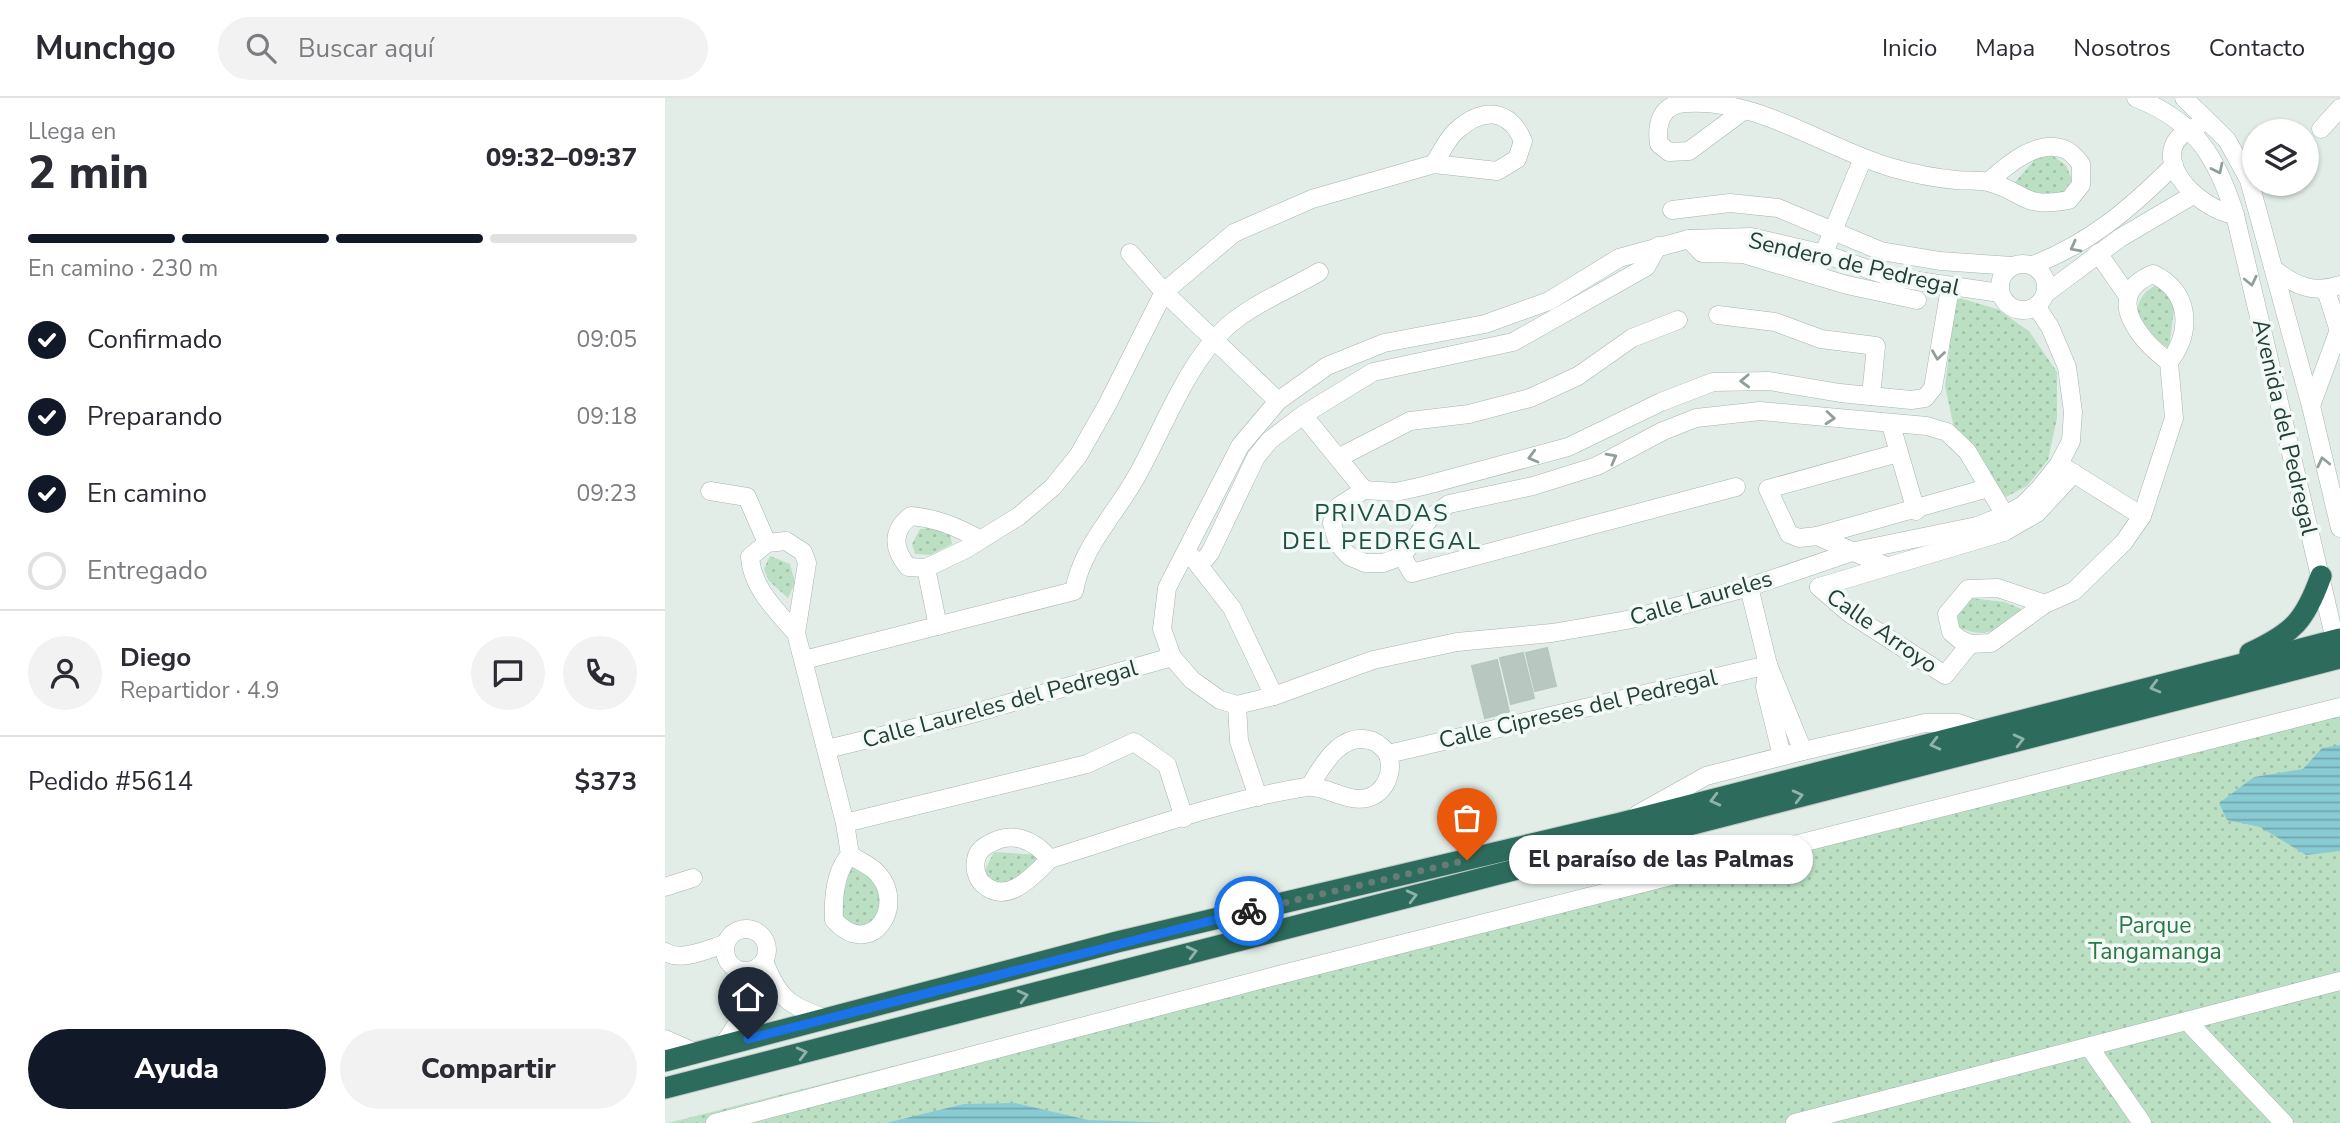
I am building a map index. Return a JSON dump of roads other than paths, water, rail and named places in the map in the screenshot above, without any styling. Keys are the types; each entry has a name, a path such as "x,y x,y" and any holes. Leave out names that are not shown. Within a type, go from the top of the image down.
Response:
{"highway":[{"path":"2199,676 2285,636 2305,616 2321,576"},
{"path":"665,1061 1130,939 1621,823 2199,676 2338,646"},
{"path":"665,1088 2338,646"}],"street":[{"name":"Avenida del Pedregal","path":"2136,98 2168,113 2190,129 2221,172 2235,215 2338,646"},
{"name":"Avenida del Pedregal","path":"2184,98 2231,146 2243,167 2275,270 2340,528"},
{"path":"2321,129 2340,108"},
{"path":"1743,111 1777,121 1863,158 1937,178 1988,182 2033,204 2069,200 2081,185 2081,164 2065,149 2043,147 2005,167 1988,182"},
{"path":"979,539 939,521 911,516 901,524 895,539 898,554 908,567 926,568 966,549 1019,516 1053,487 1078,456 1164,292 1234,233 1312,199 1434,164 1497,171 1517,159 1523,141 1517,129 1505,116 1489,114 1473,119 1455,132 1434,164"},
{"path":"2212,124 2190,129 2175,143 2174,165 2193,195 2218,211 2235,215"},
{"path":"1816,275 1863,158"},
{"path":"2012,266 2004,273 2000,293 2005,303 2015,309 2026,310 2098,253 2174,165"},
{"path":"1672,210 1730,204 1778,208 1881,251 1940,261 2012,266 2033,265 2193,195"},
{"path":"1743,254 1751,237"},
{"name":"Sendero de Pedregal","path":"1172,657 1162,629 1167,588 1240,446 1278,401 1327,366 1384,343 1485,324 1549,301 1619,258 1689,239 1751,237 1823,254 1872,271 1889,286 2000,293"},
{"path":"1689,239 1702,253 1743,254 1816,275 1889,286 1917,300"},
{"path":"1199,566 1210,552 1256,457 1270,440 1303,415 1373,372 1423,359 1513,342 1646,267 1658,246"},
{"path":"1872,271 1881,251"},
{"path":"1130,253 1164,292 1278,401"},
{"path":"2098,253 2128,296"},
{"path":"1619,258 1624,279"},
{"path":"2033,265 2042,273 2046,283 2041,300"},
{"path":"2275,270 2300,286 2333,288 2339,328 2332,355 2318,382 2311,406"},
{"path":"804,660 1074,591 1078,568 1137,476 1186,382 1215,341 1235,320 1319,272"},
{"path":"2045,604 1998,588 1968,589 1947,614 1951,632 1970,644 1991,643 2045,604 2074,591 2124,542 2143,516 2174,418 2169,362 2180,348 2184,331 2181,297 2169,281 2153,274 2137,280 2128,296 2128,316 2155,352 2169,362"},
{"path":"1817,536 1884,565 2005,524 1967,451 1947,432 1927,426 1891,425 1761,411 1696,418 1663,431 1597,466 1533,486 1450,504 1430,518 1402,556 1383,564 1364,563 1349,556 1338,544 1332,523 1339,506 1364,490 1396,492 1568,447 1661,402 1713,382 1769,381 1871,396 1910,400 1925,398 1933,388 1950,288"},
{"name":"Calle Laureles","path":"1237,705 1274,696 1373,660 1457,642 1552,633 1627,620 1749,587 1856,551 1977,526 2005,524 2023,505 2067,469 2073,412 2067,367 2041,300"},
{"path":"1549,301 1555,320"},
{"path":"1718,315 1776,322 1821,339 1876,346 1871,396"},
{"path":"1338,458 1410,421 1469,414 1530,398 1578,376 1632,338 1678,320"},
{"path":"1485,324 1491,346"},
{"path":"1415,337 1423,359"},
{"path":"1327,366 1344,390"},
{"path":"1303,415 1364,490"},
{"path":"1891,425 1916,510"},
{"path":"1240,446 1256,457"},
{"path":"1898,453 1768,489 1789,534 1799,538 1817,536 1988,488"},
{"path":"2067,469 2143,516"},
{"path":"1402,556 1412,573 1736,487"},
{"path":"710,491 747,497 767,543"},
{"path":"2303,502 2331,495"},
{"path":"796,633 807,563 803,552 786,541 767,543 750,556 751,573 796,633 827,749 850,855"},
{"path":"1186,550 1232,608 1274,696"},
{"name":"Calle Arroyo","path":"1884,565 1819,587 1849,613 1945,675 1970,644"},
{"path":"926,568 938,626"},
{"path":"1749,587 1768,665 1803,751"},
{"path":"1172,657 1192,680 1220,700 1237,705 1239,741 1258,797"},
{"name":"Calle Laureles del Pedregal","path":"827,749 964,716 1172,657"},
{"path":"1768,665 1765,687 1782,756"},
{"name":"Calle Cipreses del Pedregal","path":"1388,754 1768,665"},
{"path":"715,1123 1288,973 2340,706"},
{"path":"1621,823 1706,776 1782,756 1925,723 1958,723 1984,732"},
{"path":"1050,859 1258,797 1310,786 1330,794 1365,799 1379,792 1390,776 1388,754 1376,742 1361,738 1344,744 1327,757 1310,786"},
{"path":"845,823 1087,764 1134,743 1167,765 1184,818"},
{"path":"665,887 693,878"},
{"path":"743,929 755,931 764,938 767,950 764,961 754,970 743,971 731,966 725,956 725,944 732,934 743,929"},
{"path":"665,952 671,956 685,955 725,944"},
{"path":"764,961 774,988 788,1001 827,1018"},
{"path":"722,1046 745,1013 749,998 743,971"},
{"path":"1795,1123 2340,981"},
{"path":"2188,1022 2284,1123"},
{"path":"665,1039 696,1053"},
{"path":"2090,1048 2142,1123"}],"water":[{"path":"2340,745 2340,851 2306,855 2260,827 2227,820 2219,803 2254,777 2303,769 2322,748"},
{"path":"1015,1103 1088,1120 1176,1123 886,1123 964,1104"}],"place":[{"name":"El paraíso de las Palmas","path":"1467,860"}],"district":[{"name":"PRIVADAS DEL PEDREGAL","path":"1382,527"}],"park label":[{"name":"Parque Tangamanga","path":"2155,938"}]}
